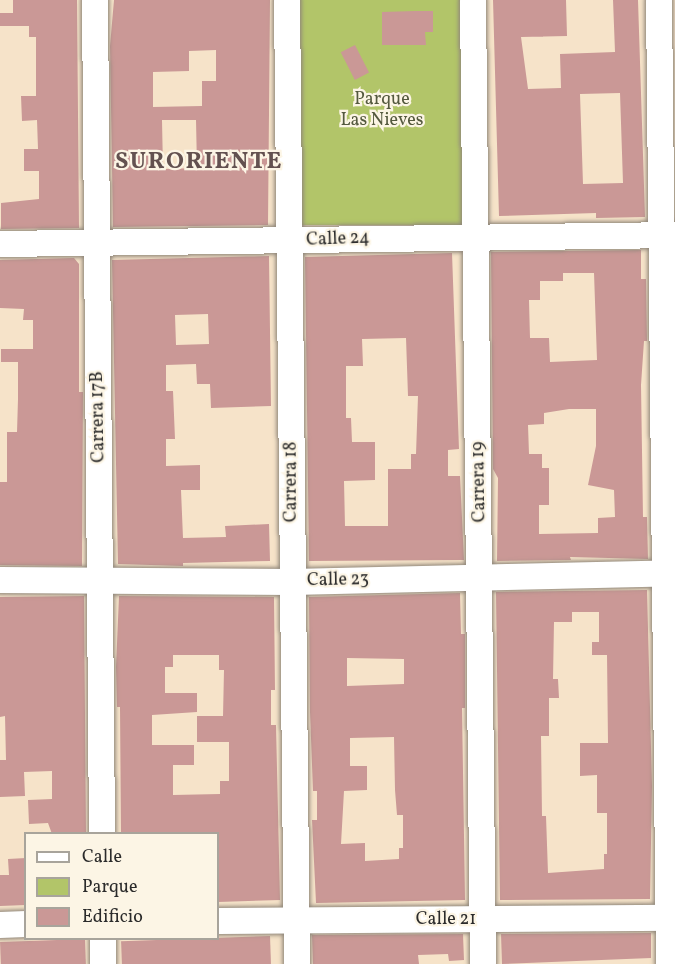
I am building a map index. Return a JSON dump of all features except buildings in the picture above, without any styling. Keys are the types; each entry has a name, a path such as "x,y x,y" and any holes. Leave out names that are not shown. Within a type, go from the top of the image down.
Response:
{"street":[{"name":"Carrera 17B","path":"95,0 96,242 102,580 102,832"},
{"name":"Carrera 18","path":"287,0 297,964"},
{"name":"Carrera 19","path":"473,0 478,237 483,964"},
{"path":"660,0 668,235 671,573 669,964"},
{"name":"Calle 24","path":"0,244 291,242 668,235"},
{"name":"Calle 23","path":"0,580 292,582 671,573"},
{"name":"Calle 21","path":"219,921 671,918"},
{"path":"0,925 24,924"},
{"path":"103,940 103,964"}],"green space":[{"name":"Parque Las Nieves","path":"297,0 463,0 463,225 297,225"}],"district":[{"name":"SURORIENTE","path":"199,163"}]}
